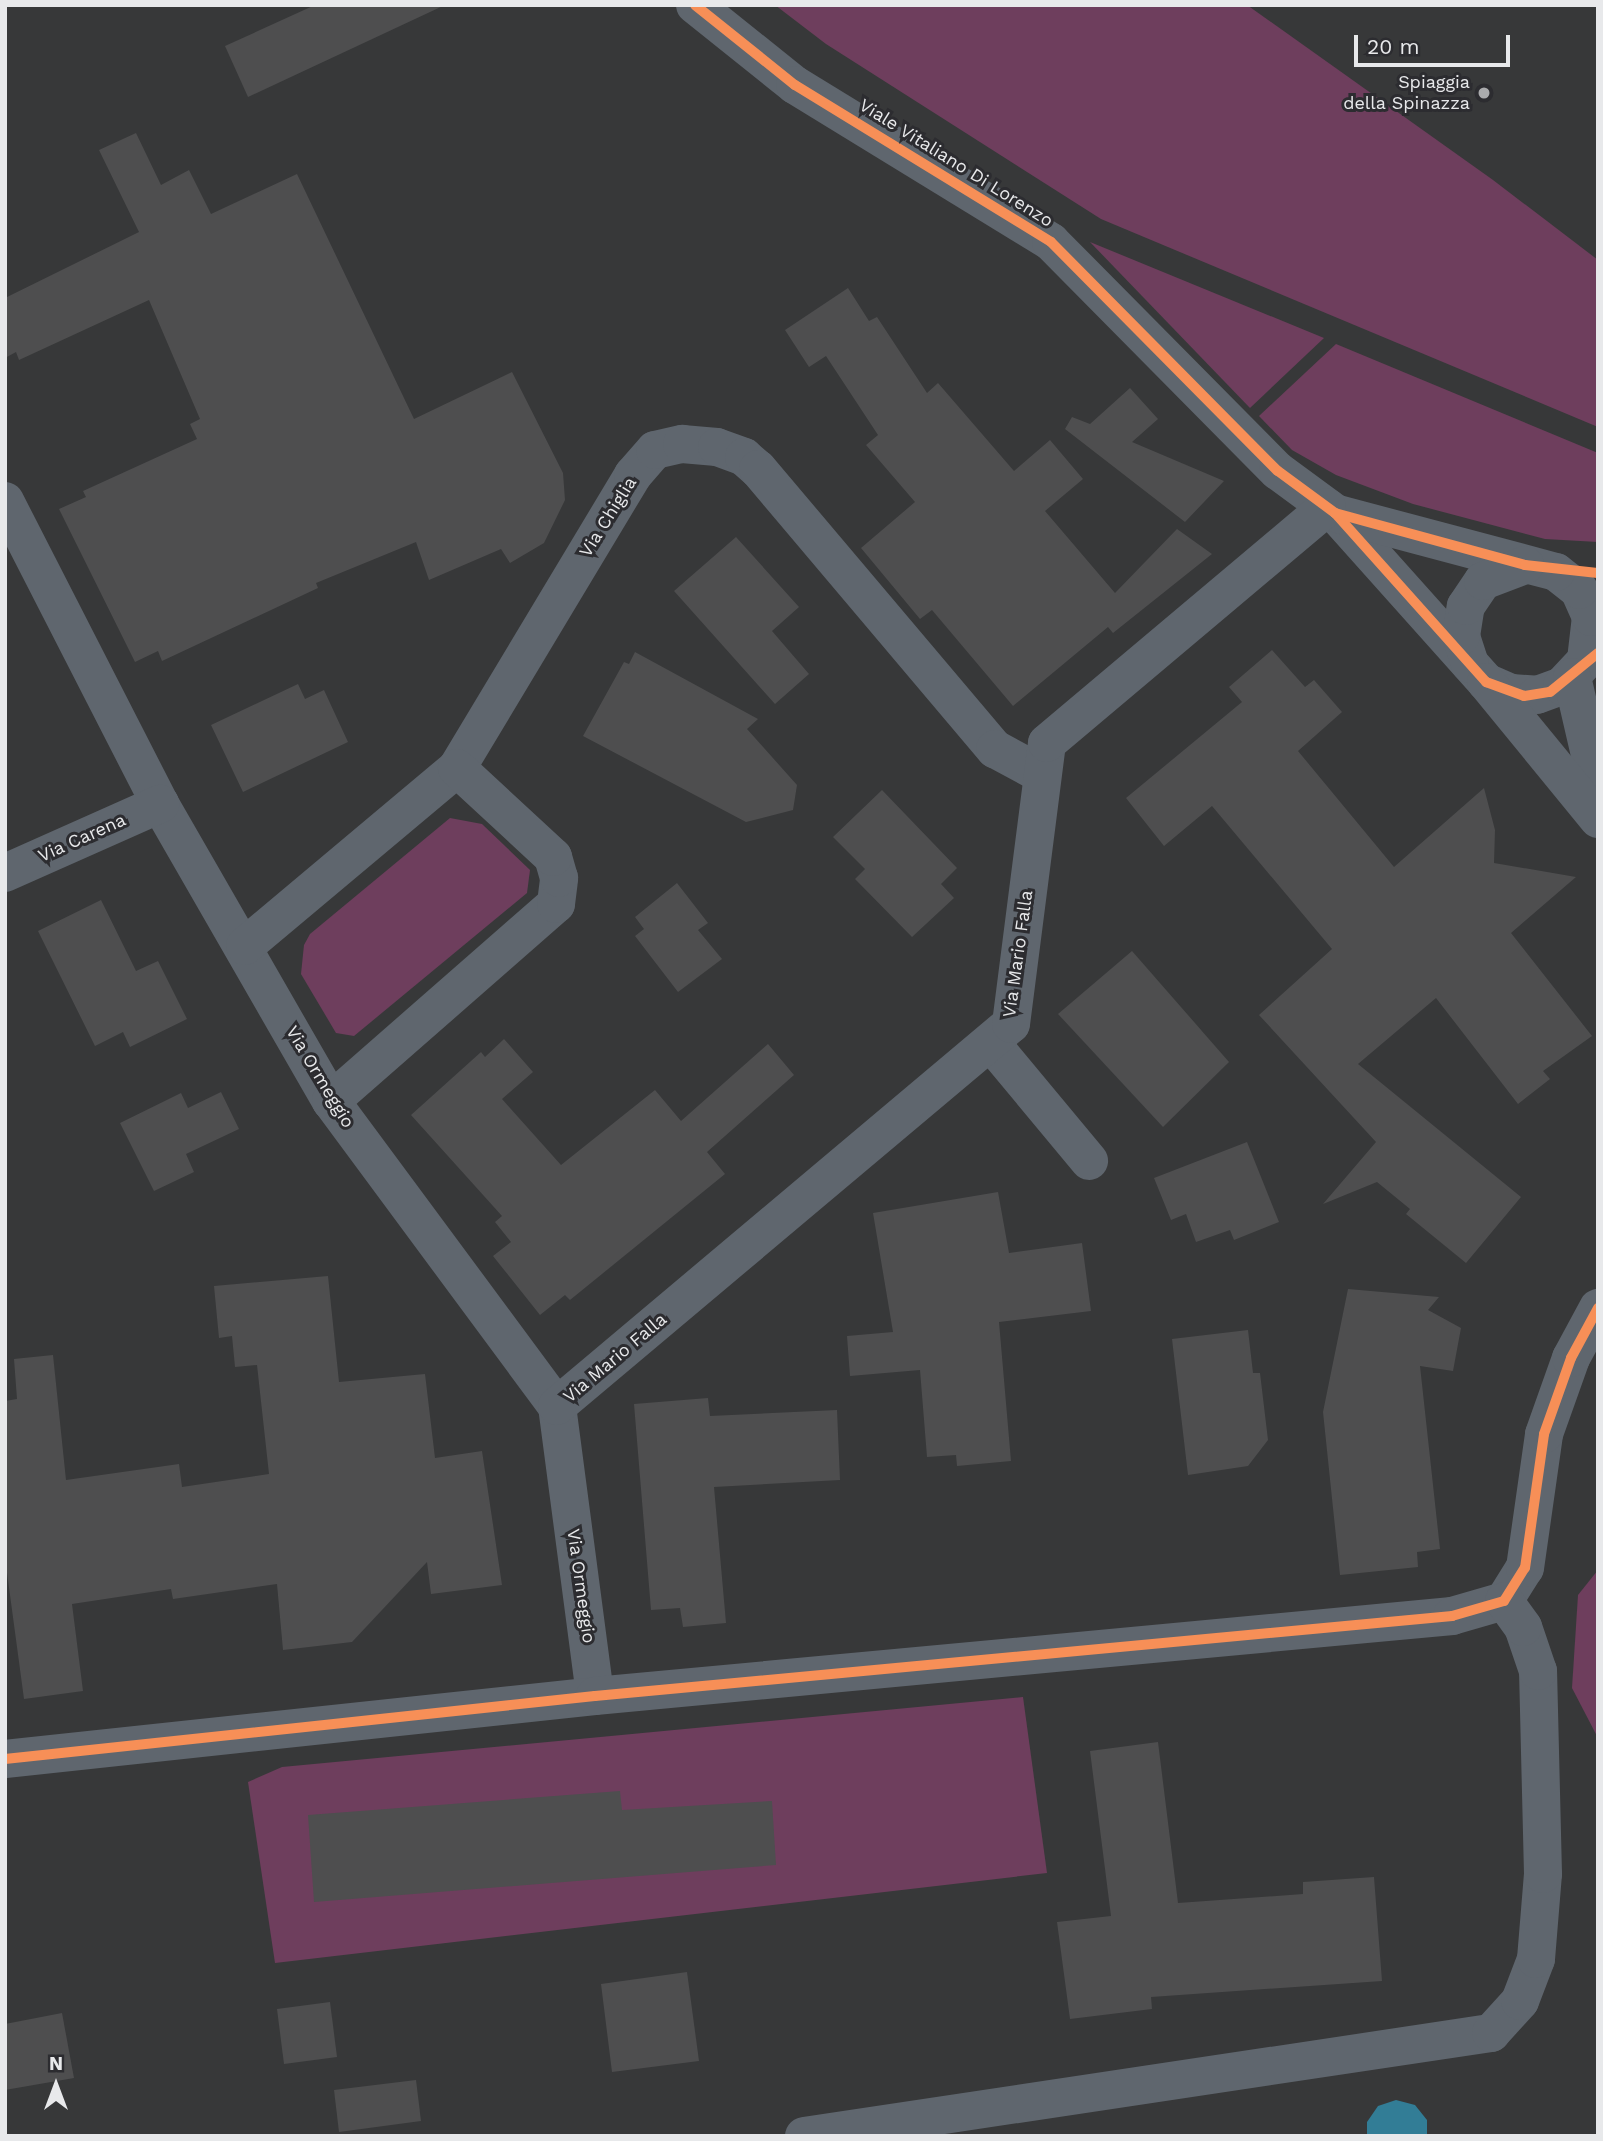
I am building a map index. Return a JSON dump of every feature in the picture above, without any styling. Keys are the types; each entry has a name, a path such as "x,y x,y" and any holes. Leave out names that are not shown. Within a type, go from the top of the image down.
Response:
{"street":[{"name":"Viale Vitaliano Di Lorenzo","path":"695,5 795,85 1051,242 1278,471 1331,510"},
{"name":"Via Chiglia","path":"245,946 457,768 633,475 656,450 682,443 717,447 744,457 758,469 995,750 1041,774"},
{"name":"Via Ormeggio","path":"5,501 160,804 245,946 331,1101 557,1406 595,1696"},
{"path":"1331,510 1540,568 1598,573"},
{"path":"1331,510 1478,673 1598,819"},
{"name":"Via Mario Falla","path":"557,1406 992,1044 1011,1024 1047,743 1331,510"},
{"path":"1585,663 1550,692 1524,696 1478,673 1461,636 1466,606 1483,581 1540,568 1579,590 1591,617 1585,663 1598,790"},
{"path":"331,1101 556,904 559,878 553,857 457,768"},
{"name":"Via Carena","path":"5,873 160,804"},
{"path":"992,1044 1089,1161"},
{"path":"5,1759 595,1696 1452,1616 1504,1601 1525,1568 1544,1434 1571,1358 1598,1308"},
{"path":"804,2136 1491,2033 1520,2001 1536,1959 1543,1874 1538,1671 1523,1627 1504,1601"}],"shaded area":[{"path":"775,5 1247,5 1493,180 1598,260 1598,427 1101,219 826,44"},
{"path":"1090,242 1324,338 1250,408"},
{"path":"1336,344 1598,453 1598,542 1545,539 1413,504 1336,475 1292,450 1259,416"},
{"path":"450,818 482,824 530,870 527,893 354,1036 336,1033 301,974 304,945 310,934"},
{"path":"1598,1570 1598,1738 1572,1688 1578,1595"},
{"path":"1023,1697 1047,1873 275,1963 248,1782 282,1767"}],"water":[{"path":"1396,2100 1415,2105 1427,2120 1427,2136 1367,2136 1367,2122 1378,2106"}],"building":[{"path":"315,5 445,5 248,97 225,46"},
{"path":"136,133 161,185 189,170 211,214 297,174 414,419 512,372 563,473 565,500 544,543 510,563 501,549 429,580 416,542 316,583 318,588 162,661 158,651 135,662 59,509 86,497 83,491 197,439 190,424 200,419 149,300 19,360 16,352 5,358 5,298 139,232 99,150"},
{"path":"848,288 869,321 877,317 927,393 938,383 1014,471 1050,440 1083,479 1045,511 1115,593 1177,529 1212,554 1113,633 1108,627 1013,706 932,610 920,619 861,548 915,502 866,445 878,435 826,356 809,367 785,330"},
{"path":"1130,388 1158,419 1132,442 1224,481 1185,522 1065,429 1072,417 1090,424"},
{"path":"736,537 799,607 772,631 809,674 775,704 674,591"},
{"path":"1272,650 1305,687 1314,680 1342,712 1298,751 1394,867 1484,788 1495,830 1494,863 1576,877 1511,933 1592,1036 1543,1071 1550,1079 1518,1104 1436,998 1358,1064 1521,1197 1466,1263 1406,1214 1410,1209 1377,1182 1323,1204 1376,1142 1259,1015 1332,949 1212,806 1164,846 1126,798 1242,702 1229,687"},
{"path":"635,652 758,719 747,729 797,785 793,810 746,822 583,736 624,662 629,664"},
{"path":"298,684 305,699 324,690 348,742 243,792 211,725"},
{"path":"882,790 957,868 941,884 954,898 912,937 855,879 865,869 833,837"},
{"path":"677,883 708,923 698,930 722,959 678,992 635,936 644,929 635,917"},
{"path":"101,900 136,971 158,961 187,1019 130,1047 123,1032 95,1046 38,931"},
{"path":"1132,951 1229,1062 1163,1127 1058,1014"},
{"path":"504,1039 533,1072 502,1099 561,1165 655,1090 681,1121 768,1044 794,1075 707,1152 725,1174 570,1300 565,1295 540,1315 493,1256 511,1242 495,1222 502,1216 411,1115 481,1052 485,1057"},
{"path":"221,1092 239,1129 186,1154 194,1172 154,1191 120,1123 181,1093 188,1108"},
{"path":"1247,1142 1279,1222 1234,1240 1230,1230 1196,1242 1186,1214 1171,1220 1154,1178"},
{"path":"998,1192 1009,1253 1082,1243 1091,1311 999,1322 1011,1461 957,1466 956,1455 927,1457 920,1370 850,1376 847,1336 893,1332 873,1213"},
{"path":"328,1276 339,1382 425,1374 435,1458 482,1451 502,1585 431,1594 427,1562 352,1642 283,1650 277,1584 173,1599 171,1589 72,1604 83,1691 24,1699 5,1558 5,1401 17,1399 14,1359 53,1355 66,1480 179,1464 182,1487 269,1474 257,1365 235,1367 232,1336 219,1338 214,1286"},
{"path":"1348,1289 1439,1297 1428,1310 1461,1328 1453,1371 1420,1366 1440,1549 1417,1552 1418,1567 1340,1575 1323,1412"},
{"path":"1248,1330 1253,1373 1260,1373 1268,1440 1248,1466 1188,1475 1172,1339"},
{"path":"708,1398 710,1416 837,1410 840,1480 714,1487 726,1623 683,1627 680,1608 651,1610 634,1404"},
{"path":"1158,1742 1178,1903 1303,1894 1303,1882 1374,1877 1382,1981 1151,1997 1152,2009 1070,2019 1057,1922 1111,1916 1090,1751"},
{"path":"620,1791 622,1810 772,1801 776,1865 314,1902 308,1815"},
{"path":"687,1972 699,2061 612,2072 601,1984"},
{"path":"330,2002 337,2057 284,2064 277,2009"},
{"path":"62,2013 74,2078 5,2090 5,2024"},
{"path":"416,2080 421,2121 339,2132 334,2090"}],"cycle path":[{"path":"695,5 795,85 1051,242 1278,471 1335,513 1486,682 1524,696 1550,692 1598,653"},
{"path":"1335,513 1525,565 1598,573"},
{"path":"5,1759 595,1696 1452,1616 1504,1601 1525,1568 1544,1434 1571,1358 1598,1308"}],"place":[{"name":"Spiaggia della Spinazza","path":"1484,93"}]}
